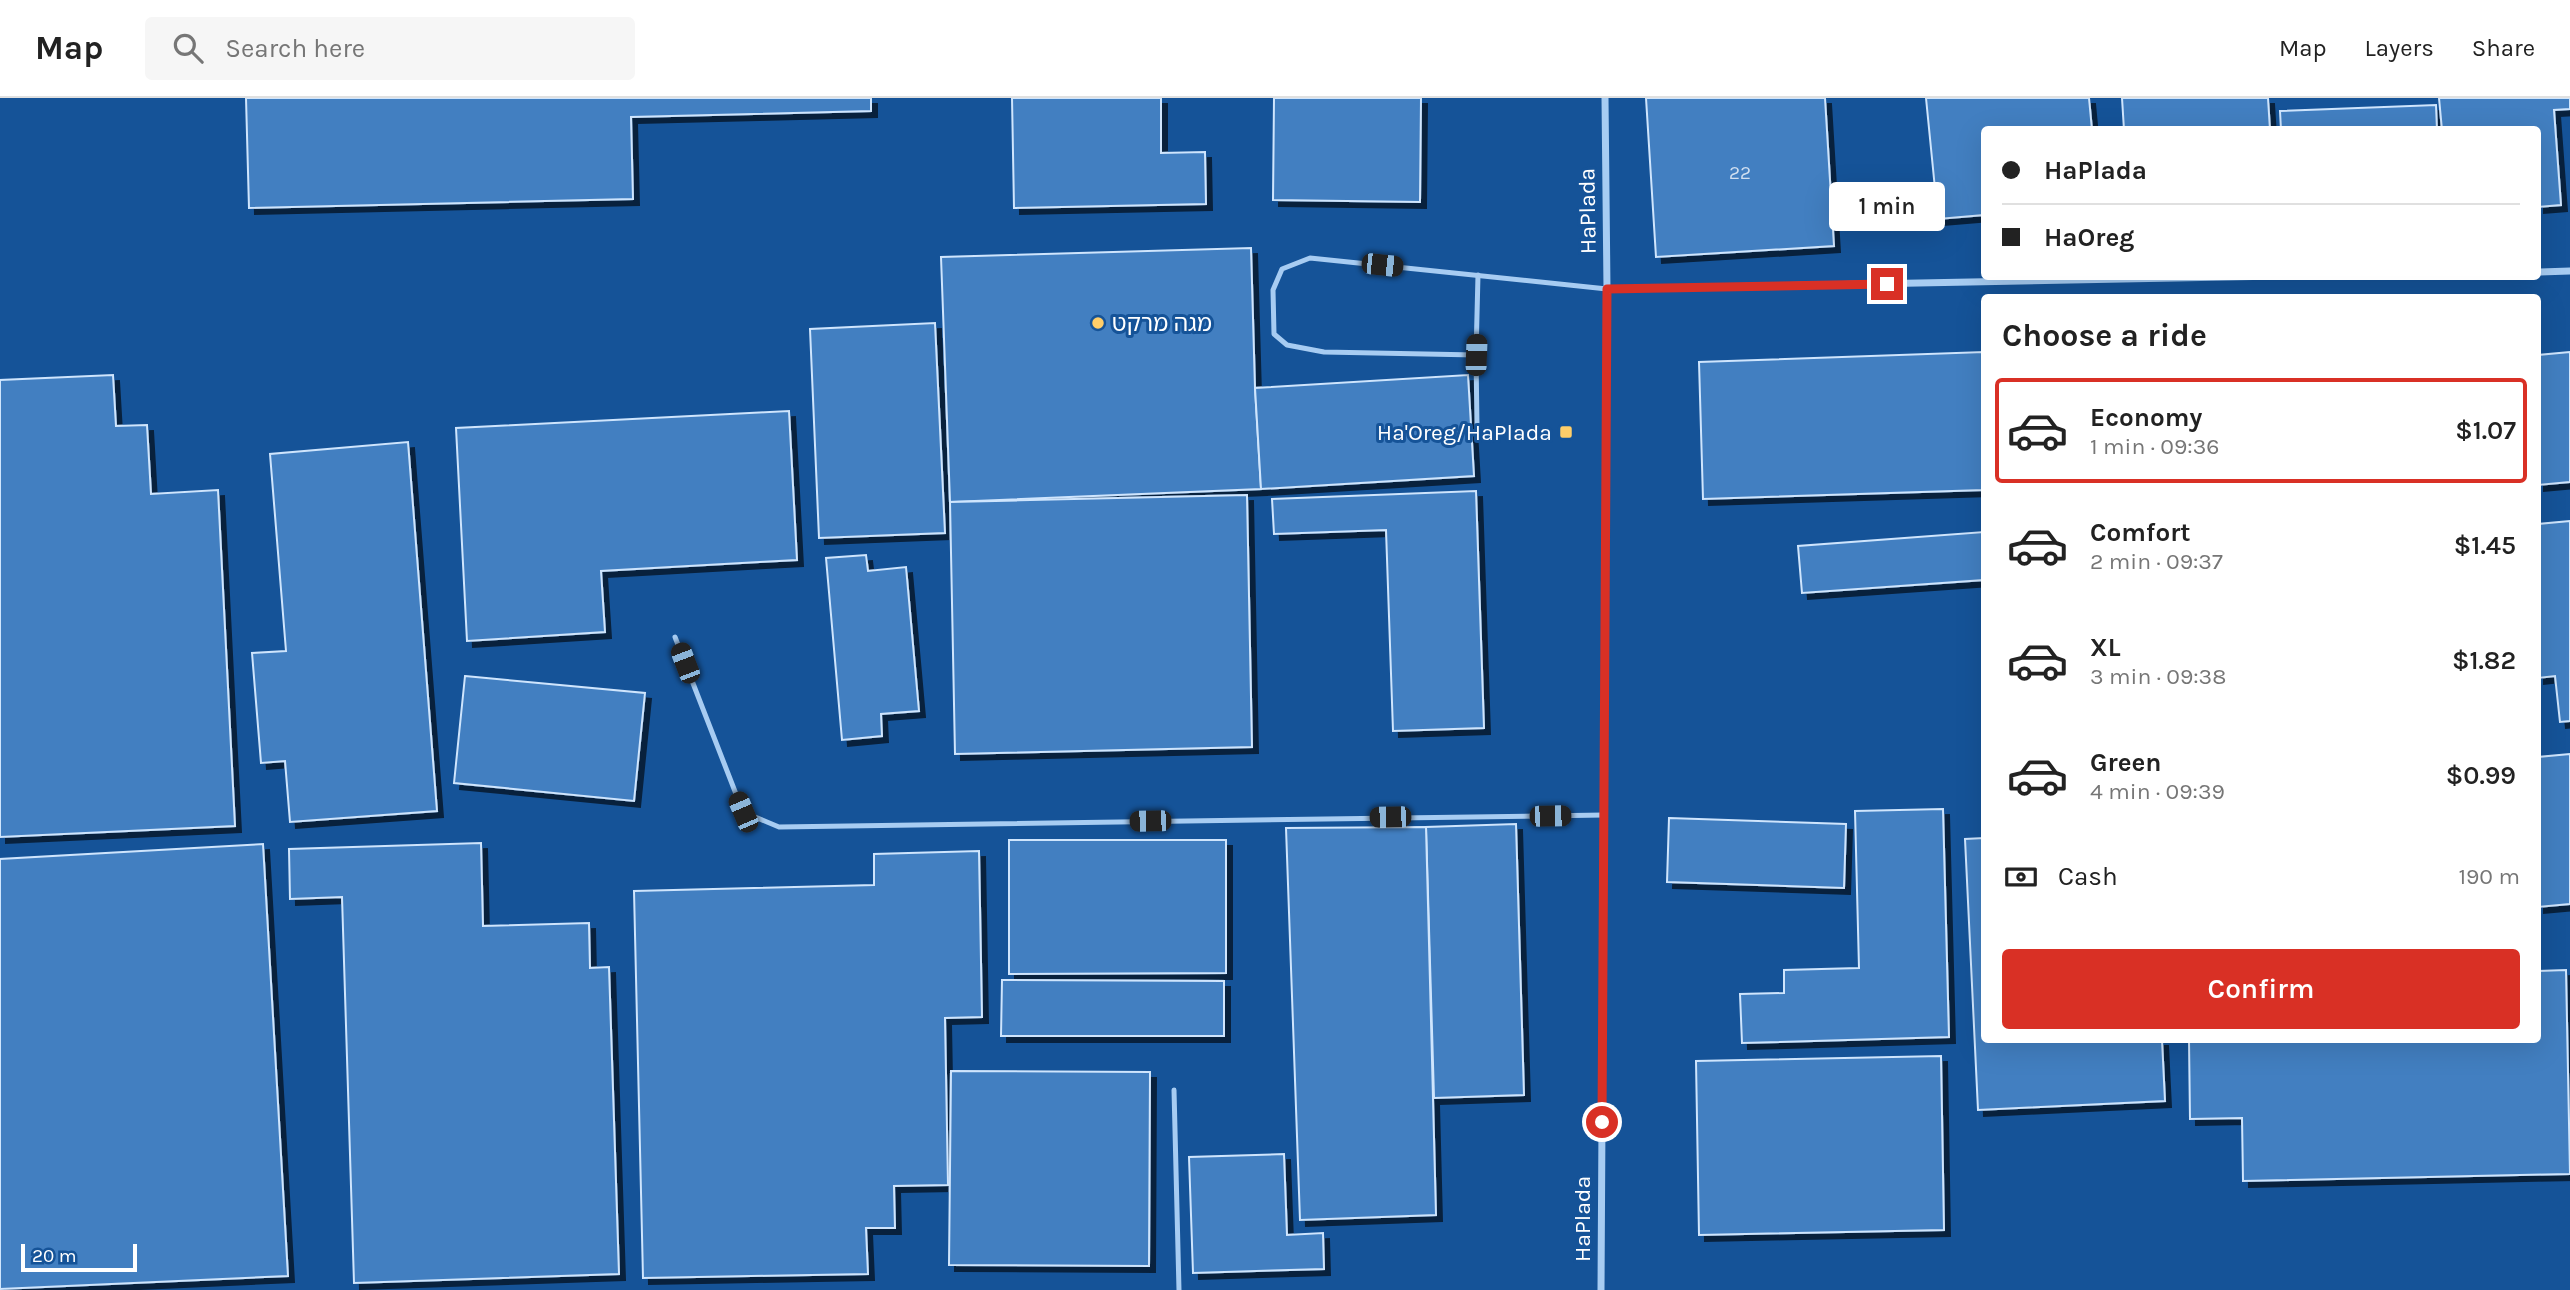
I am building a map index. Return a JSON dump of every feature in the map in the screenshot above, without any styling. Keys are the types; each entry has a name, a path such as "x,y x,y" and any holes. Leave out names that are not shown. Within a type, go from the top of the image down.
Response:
{"street":[{"name":"HaPlada","path":"1601,1290 1607,289 1605,98"},
{"path":"2541,272 2570,271"},
{"path":"1607,289 2072,280"}],"lane":[{"path":"1476,355 1324,352 1287,345 1274,334 1273,290 1282,269 1310,258 1607,289"},
{"path":"1477,427 1478,275"},
{"path":"675,637 743,812 779,827 1604,815"},
{"path":"1174,1090 1179,1290"}],"building":[{"path":"246,98 871,98 871,111 631,117 633,199 249,208"},
{"path":"1012,98 1161,98 1161,153 1205,152 1206,204 1014,208"},
{"path":"1274,98 1421,98 1420,202 1273,200"},
{"path":"1646,98 1825,98 1834,246 1656,257"},
{"path":"1926,98 2089,98 2092,126 1981,126 1981,215 1938,219"},
{"path":"2122,98 2268,98 2270,126 2124,126"},
{"path":"2439,98 2570,98 2570,109 2554,110 2561,205 2541,207 2541,126 2442,126"},
{"path":"2436,105 2437,126 2281,126 2280,111"},
{"name":"מגה מרקט","path":"1251,248 1261,489 950,502 941,257"},
{"path":"935,323 945,533 819,538 810,329"},
{"path":"1981,352 1981,490 1703,499 1699,362"},
{"path":"2570,352 2570,482 2541,485 2541,355"},
{"path":"113,375 116,426 147,425 151,494 218,490 235,826 0,837 0,380"},
{"path":"1468,375 1474,476 1261,489 1255,388"},
{"path":"789,411 797,560 601,571 605,632 467,641 456,428"},
{"path":"408,442 437,811 290,822 285,761 261,763 252,653 286,651 270,454"},
{"path":"1476,491 1484,728 1393,731 1386,530 1274,534 1272,499"},
{"path":"1247,495 1252,747 955,754 950,502"},
{"path":"2570,521 2570,721 2560,722 2555,676 2541,678 2541,524"},
{"path":"1981,532 1981,580 1802,593 1798,546"},
{"path":"866,555 868,571 906,567 919,711 881,714 882,736 842,740 826,558"},
{"path":"465,676 645,693 634,801 454,783"},
{"path":"2570,754 2570,904 2541,907 2541,757"},
{"path":"1943,809 1949,1037 1742,1043 1740,994 1784,993 1784,970 1859,968 1855,811"},
{"path":"1669,818 1846,824 1844,888 1667,882"},
{"path":"1516,824 1524,1095 1434,1098 1426,827"},
{"path":"1426,827 1436,1215 1300,1220 1286,828"},
{"path":"1981,838 1981,1043 2162,1043 2165,1101 1978,1110 1965,839"},
{"path":"1009,840 1226,840 1226,973 1009,974"},
{"path":"481,843 483,926 589,923 590,968 609,967 619,1274 354,1283 342,897 290,899 289,849"},
{"path":"263,844 288,1276 0,1289 0,859"},
{"path":"979,851 982,1017 945,1018 948,1185 894,1186 895,1228 866,1228 868,1274 643,1278 634,891 874,885 874,854"},
{"path":"2566,970 2570,1174 2243,1181 2242,1118 2190,1119 2189,1043 2541,1043 2541,971"},
{"path":"1002,980 1224,981 1224,1036 1001,1036"},
{"path":"1941,1056 1944,1230 1699,1235 1696,1061"},
{"path":"951,1071 1150,1072 1149,1266 949,1265"},
{"path":"1284,1154 1287,1235 1323,1233 1324,1269 1193,1273 1189,1157"}],"place":[{"name":"מגה מרקט","path":"1098,323"},
{"name":"Ha'Oreg/HaPlada","path":"1566,432"}],"route":[{"path":"1602,1122 1607,289 1887,284"}]}
